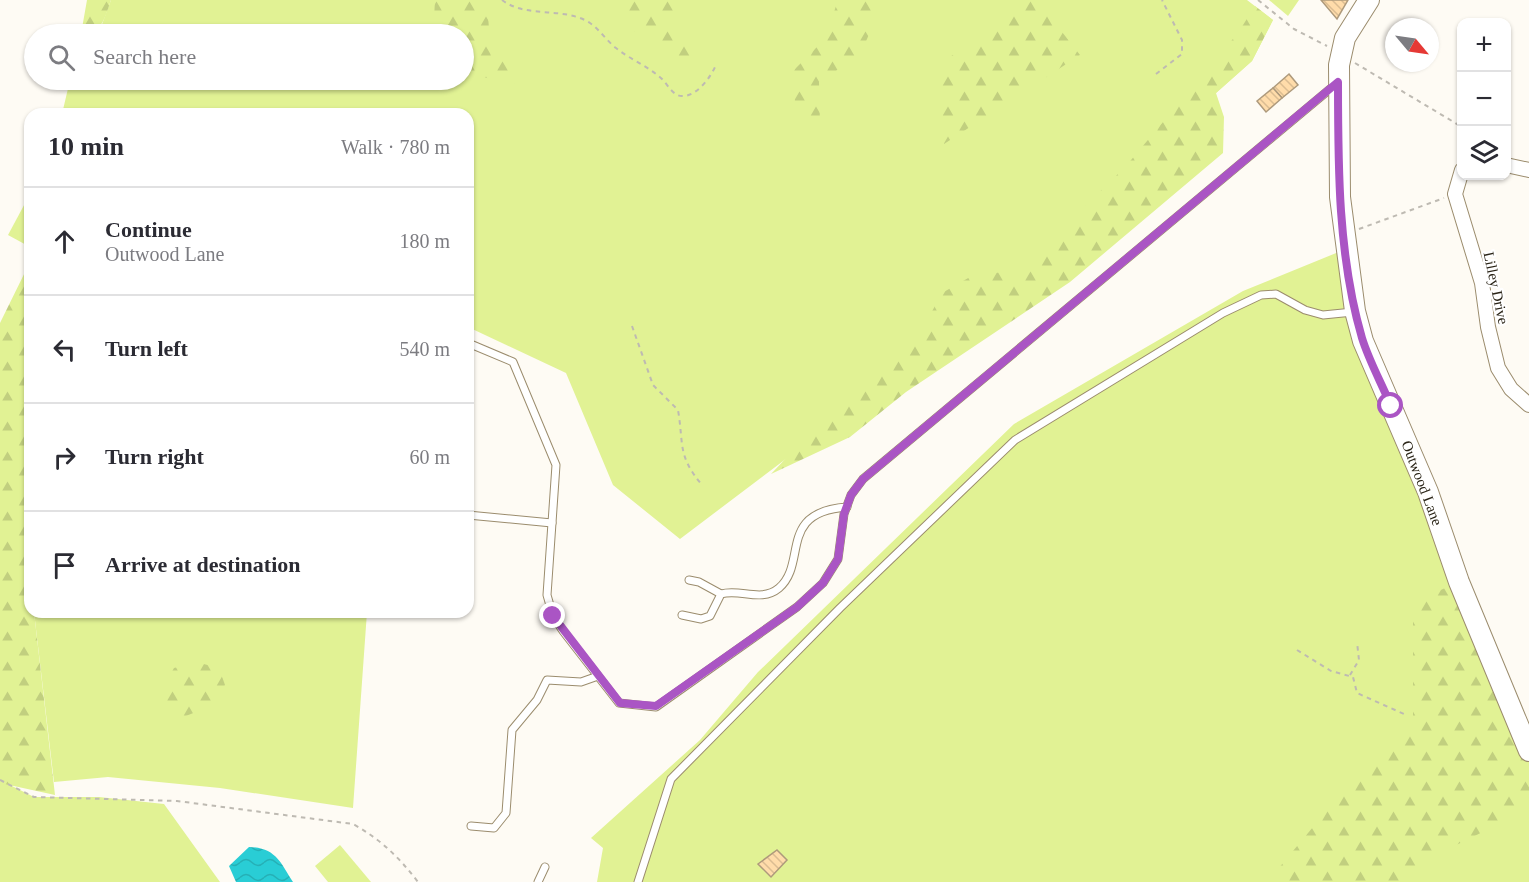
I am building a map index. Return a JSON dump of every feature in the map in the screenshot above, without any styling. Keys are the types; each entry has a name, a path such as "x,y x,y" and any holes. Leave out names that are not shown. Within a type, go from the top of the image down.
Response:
{"main road":[{"name":"Outwood Lane","path":"1369,0 1350,28 1340,53 1338,82 1338,160 1344,234 1355,311 1363,340 1428,492 1459,582 1529,751"}],"street":[{"path":"1511,166 1529,170"},
{"path":"1455,194 1458,180"},
{"name":"Lilley Drive","path":"1455,194 1482,284 1488,327 1498,368 1511,389 1529,405"}],"lane":[{"path":"474,345 506,357 513,362 555,465 548,595 553,616 620,703 656,706 797,607 823,583 838,559 851,495 863,479 1338,82"},
{"path":"638,882 671,779 840,608 1015,440 1223,313 1261,295 1276,294 1305,310 1323,315 1355,311"},
{"path":"689,580 699,582 721,594 731,591 760,596 780,588 788,575 799,533 821,513 833,508 847,507"},
{"path":"474,515 552,523"},
{"path":"682,615 702,619 710,616 721,594"},
{"path":"471,826 494,828 506,813 512,730 537,700 547,680 581,682 598,676"},
{"path":"538,882 545,867"}],"path":[{"path":"502,0 517,9 570,16 589,22 615,47 656,75 676,95 685,96 694,92 711,75 714,67"},
{"path":"1156,74 1182,54 1182,40 1162,0"},
{"path":"1258,0 1294,29 1340,53 1459,126"},
{"path":"1344,234 1455,194"},
{"path":"632,326 653,385 678,410 681,452 688,468 702,485"},
{"path":"1349,676 1359,660 1357,642"},
{"path":"1297,650 1331,671 1353,676 1357,693 1404,714"},
{"path":"0,780 34,797 177,801 353,824 377,838 404,863 417,882"}],"green space":[{"path":"87,0 111,0 102,24 83,24"},
{"path":"111,0 1247,0 1273,20 1252,61 1216,93 1090,220 840,418 680,539 613,485 566,373 474,330 474,108 63,108 68,90 474,90 474,24 102,24"},
{"path":"435,0 487,0 491,59 522,56 514,84 474,75 474,24 436,24 434,19"},
{"path":"618,0 685,0 672,14 696,66 632,30"},
{"path":"838,0 884,0 860,55 819,82 820,125 797,116 791,73 825,39"},
{"path":"1030,0 1037,0 1080,55 944,144 940,64"},
{"path":"1269,0 1299,0 1288,16"},
{"path":"1255,6 1273,20 1252,61 1216,93 1224,117 1223,153 1070,282 906,392 850,437 771,474 846,395 910,352 942,293 970,277 1021,269 1126,166 1238,33"},
{"path":"24,205 24,244 8,235"},
{"path":"1346,249 1355,311 1529,751 1529,882 597,882 603,848 591,838 700,740 758,672 1014,424 1243,291"},
{"path":"24,274 24,618 35,618 55,795 0,783 0,323"},
{"path":"1459,582 1529,751 1529,809 1420,863 1420,882 1267,882 1364,766 1413,717 1413,602"},
{"path":"35,618 367,618 353,808 220,788 108,777 54,782"},
{"path":"196,662 219,668 225,685 213,705 181,718 169,709 162,689 174,668"},
{"path":"0,780 34,797 99,797 164,804 220,882 0,882"},
{"path":"340,845 371,882 328,882 315,866"}],"water":[{"path":"249,847 271,853 293,882 236,882 229,866"}],"building":[{"path":"1321,0 1348,0 1337,19"},
{"path":"1289,74 1298,85 1282,98 1273,88"},
{"path":"1273,88 1282,98 1266,112 1257,101"},
{"path":"777,850 787,860 771,877 758,864"}],"route":[{"path":"553,616 620,703 656,706 797,607 823,583 832,572 838,559 844,514 851,495 863,479 1338,82 1340,197 1355,311 1363,340 1391,406"}]}
